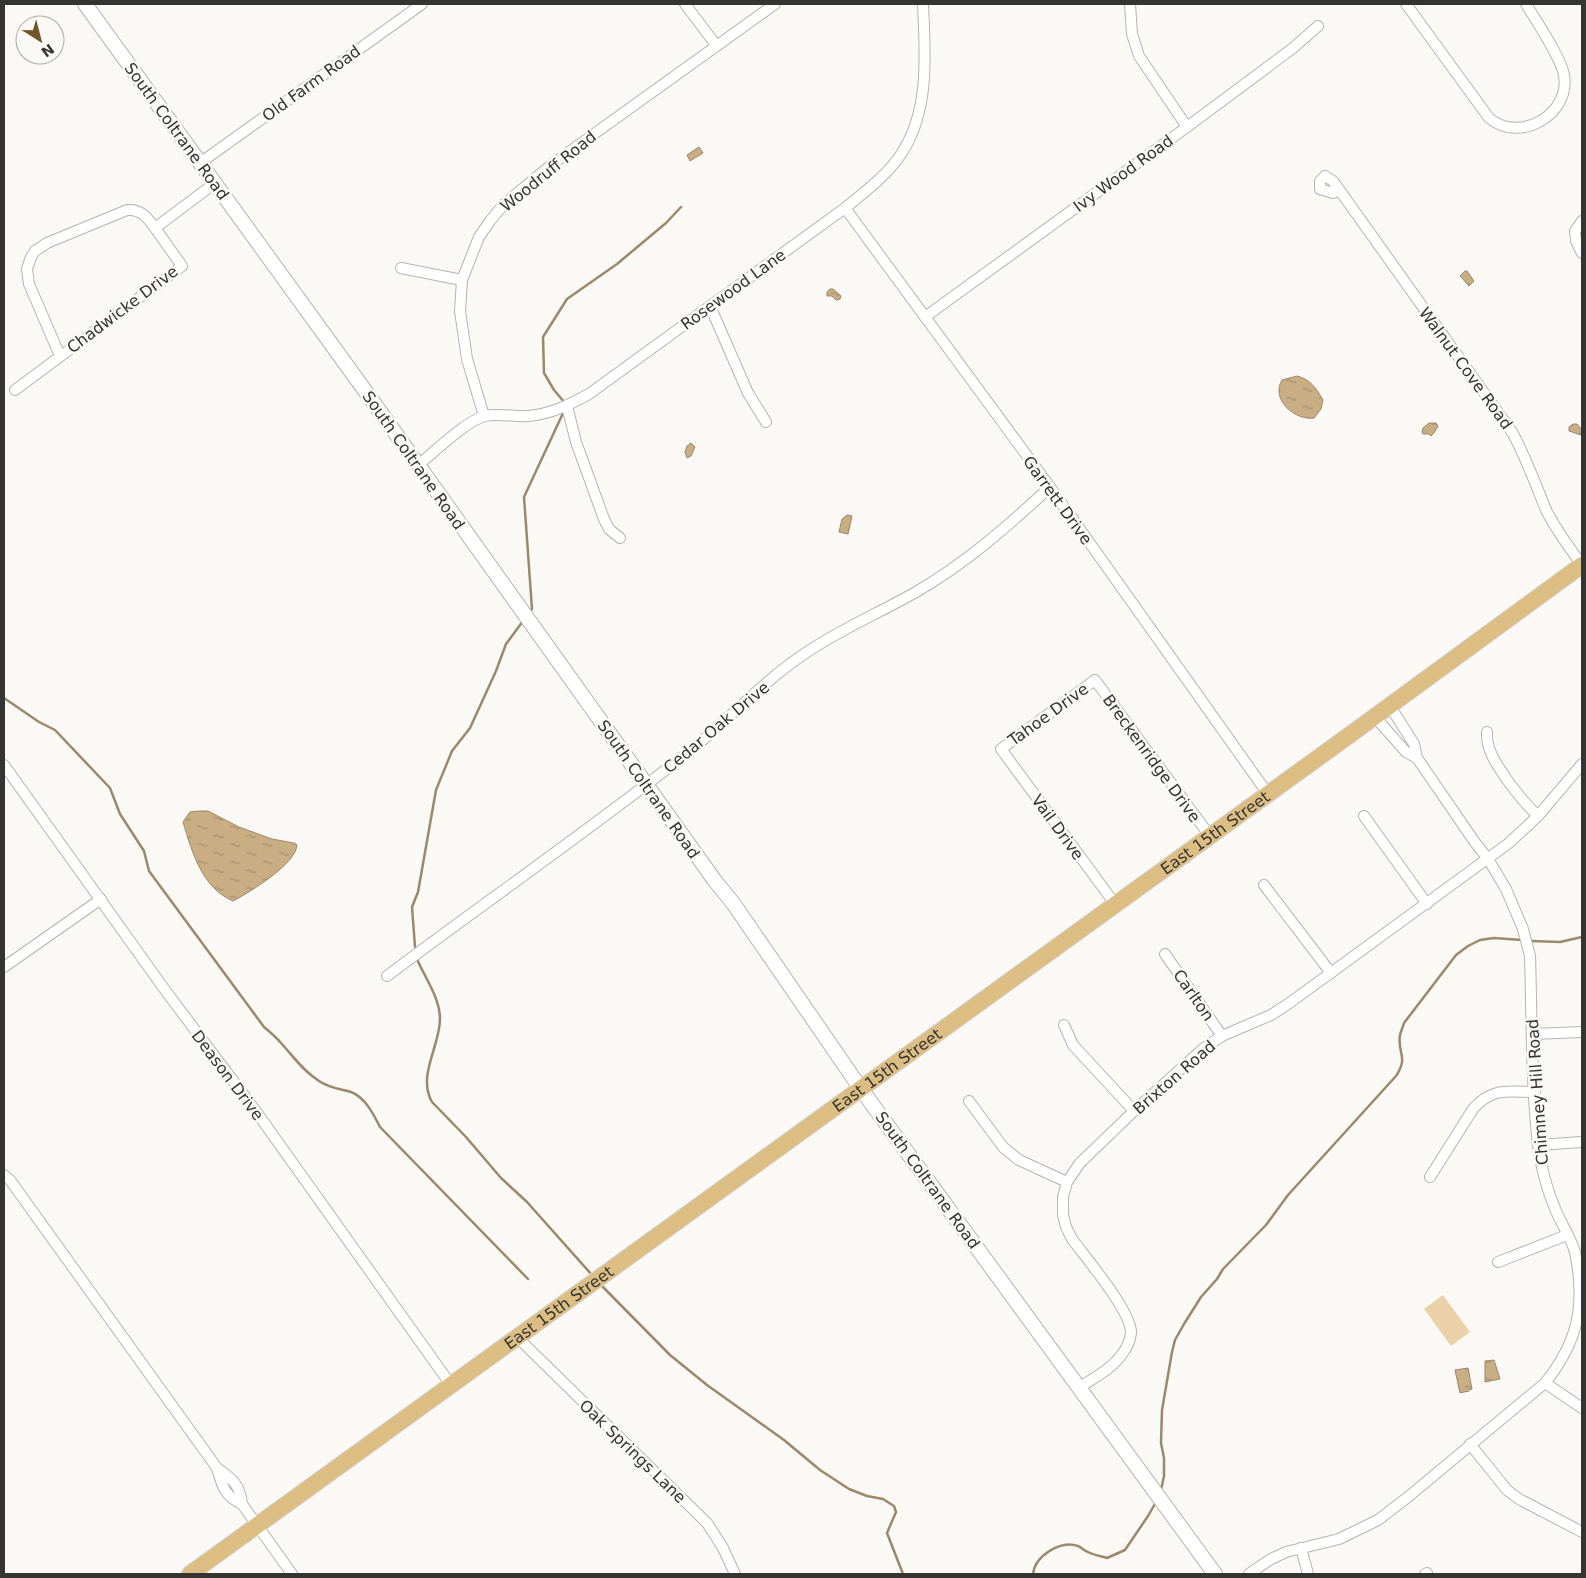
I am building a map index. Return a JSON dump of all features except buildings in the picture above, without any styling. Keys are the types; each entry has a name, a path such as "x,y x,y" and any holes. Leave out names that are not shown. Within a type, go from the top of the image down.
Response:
{"main road":[{"name":"South Coltrane Road","path":"85,4 715,881 733,903 861,1089 1215,1574"},
{"name":"East 15th Street","path":"190,1574 1375,717 1582,565"}],"street":[{"name":"Old Farm Road","path":"200,163 422,4"},
{"path":"685,4 716,45"},
{"name":"Woodruff Road","path":"484,416 467,358 460,311 462,280 479,237 490,221 504,204 555,162 775,4"},
{"name":"Rosewood Lane","path":"484,416 528,416 564,408 589,394 845,208 879,180 904,151 921,109 924,82 923,4"},
{"path":"1131,4 1132,34 1139,56 1187,127"},
{"path":"1406,4 1485,114 1501,126 1516,129 1529,127 1542,120 1554,110 1563,98 1564,91 1562,67 1526,4"},
{"name":"Ivy Wood Road","path":"925,317 1187,127 1293,48 1318,26"},
{"path":"60,356 29,284 27,269 35,251 47,243 127,210 137,210 142,213 155,228 215,183"},
{"name":"Walnut Cove Road","path":"1336,185 1512,432 1524,453 1547,511 1561,536 1582,565"},
{"name":"Garrett Drive","path":"845,208 1050,487 1268,794"},
{"path":"1582,221 1575,231 1576,241 1582,253"},
{"name":"Chadwicke Drive","path":"15,390 182,266 155,228"},
{"path":"401,268 462,280"},
{"path":"710,306 748,393 766,422"},
{"path":"564,408 604,520 609,529 620,538"},
{"path":"418,466 468,425 484,416"},
{"name":"Cedar Oak Drive","path":"387,976 647,785 694,748 783,670 813,649 915,593 964,561 996,536 1050,487"},
{"name":"Tahoe Drive","path":"1000,749 1095,680"},
{"name":"Breckenridge Drive","path":"1095,680 1210,836"},
{"path":"1390,706 1414,744 1417,758"},
{"path":"1375,717 1406,752 1417,758"},
{"path":"1487,732 1488,745 1494,760 1524,803 1538,816"},
{"name":"Vail Drive","path":"1000,749 1115,904"},
{"name":"Chimney Hill Road","path":"1249,1574 1271,1559 1286,1552 1339,1539 1378,1520 1408,1498 1545,1382 1560,1364 1571,1346 1580,1320 1579,1252 1568,1235 1546,1187 1538,1144 1530,956 1524,929 1506,889 1488,859 1417,758"},
{"name":"Brixton Road","path":"1080,1387 1105,1370 1121,1356 1128,1344 1131,1332 1124,1310 1072,1239 1066,1227 1063,1206 1067,1182 1080,1163 1204,1048 1222,1036 1270,1015 1427,904 1509,843 1538,816 1582,764"},
{"name":"Deason Drive","path":"4,765 165,990 255,1110 451,1385"},
{"path":"1364,816 1427,904"},
{"path":"1264,885 1331,973"},
{"path":"4,967 101,899"},
{"name":"Carlton","path":"1165,954 1222,1036"},
{"path":"1064,1025 1073,1045 1134,1112"},
{"path":"1533,1034 1582,1032"},
{"path":"1430,1177 1481,1100 1489,1095 1504,1092 1535,1092"},
{"path":"969,1101 1003,1147 1019,1160 1067,1182"},
{"path":"1538,1144 1582,1142"},
{"path":"4,1175 10,1180 217,1468 223,1487 232,1499 242,1504 292,1574"},
{"path":"1498,1262 1568,1235"},
{"name":"Oak Springs Lane","path":"518,1338 707,1523 724,1548 735,1574"},
{"path":"1545,1382 1582,1408"},
{"path":"1470,1444 1507,1490 1519,1499 1582,1532"},
{"path":"1301,1548 1308,1574"}],"shaded area":[{"path":"1443,1295 1470,1332 1451,1346 1424,1309"}],"water":[{"path":"699,147 703,153 690,161 687,155"},
{"path":"1465,271 1474,281 1469,286 1460,276"},
{"path":"833,289 841,296 840,299 836,300 832,296 827,296 827,292"},
{"path":"1297,376 1306,379 1323,400 1321,409 1314,418 1307,418 1293,413 1282,402 1279,395 1279,387 1282,380"},
{"path":"1429,423 1436,423 1438,426 1431,436 1422,432 1423,428"},
{"path":"1577,424 1582,430 1581,435 1569,431 1569,427"},
{"path":"691,443 695,447 691,456 687,458 685,452 687,446"},
{"path":"847,515 852,516 848,534 839,532 842,519"},
{"path":"208,811 239,827 272,839 294,843 297,845 295,852 289,861 271,877 233,901 222,895 206,878 190,845 183,822 190,812"},
{"path":"1494,1360 1500,1379 1485,1382 1485,1361"},
{"path":"1468,1368 1472,1389 1460,1393 1455,1370"}],"waterway":[{"path":"565,403 554,390 544,373 543,337 567,299 617,264 666,223 681,207"},
{"path":"529,612 532,609 524,497 564,411"},
{"path":"415,947 412,907 418,892 436,790 452,751 470,728 506,644 523,621"},
{"path":"4,698 39,722 55,730 110,788 120,814 144,851 149,871 264,1027 313,1077 327,1085 351,1092 361,1098 380,1127 528,1279"},
{"path":"1530,941 1560,942 1582,937"},
{"path":"1161,1490 1164,1476 1164,1458 1161,1443 1162,1410 1172,1352 1175,1340 1201,1297 1223,1269 1266,1225 1288,1195 1396,1076 1402,1064 1400,1035 1404,1023 1456,955 1480,940 1494,938 1522,940"},
{"path":"417,959 438,1003 440,1019 428,1071 428,1092 432,1102 466,1137 501,1178 527,1202 592,1275"},
{"path":"601,1285 670,1355 707,1385 784,1440 820,1470 849,1489 867,1496 883,1499 894,1506 896,1512 887,1533 903,1574"},
{"path":"1033,1574 1038,1561 1056,1547 1064,1545 1078,1546 1085,1551 1107,1558 1125,1550 1156,1502"}]}
